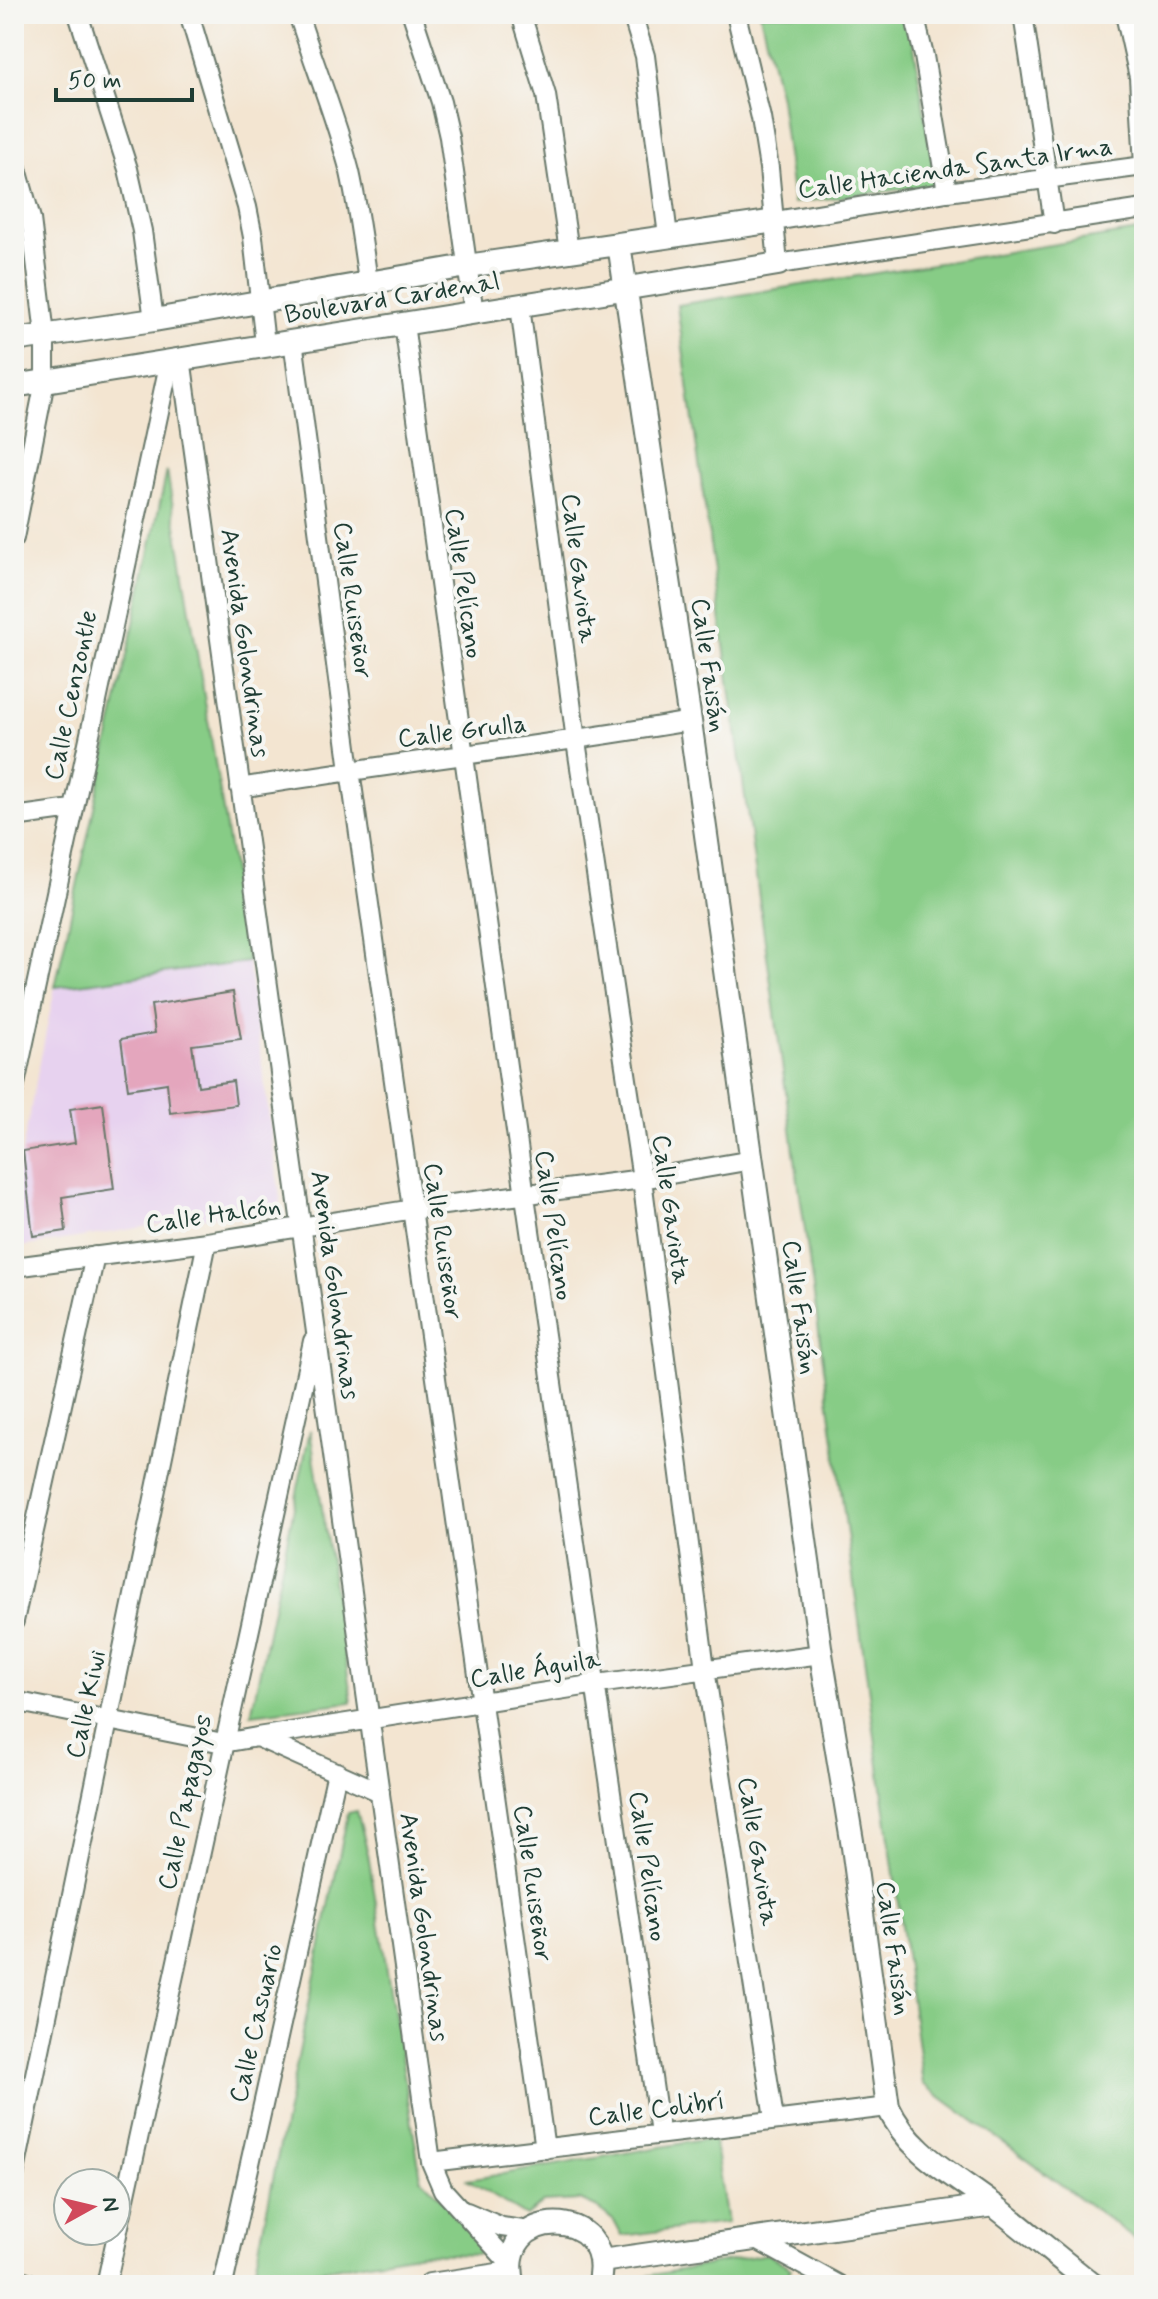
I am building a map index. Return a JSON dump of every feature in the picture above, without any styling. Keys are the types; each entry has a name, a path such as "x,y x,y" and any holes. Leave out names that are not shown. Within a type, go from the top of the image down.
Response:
{"street":[{"path":"78,14 128,169 142,231 154,320"},
{"path":"189,14 247,207 265,344"},
{"path":"298,14 349,170 368,282"},
{"path":"412,14 441,102 449,137 474,313"},
{"path":"521,14 546,95 569,251"},
{"path":"632,14 645,56 668,236"},
{"path":"736,14 761,118 778,264 1144,209"},
{"path":"914,14 947,192"},
{"path":"1023,14 1054,224"},
{"path":"1125,14 1142,77 1144,166"},
{"path":"14,158 31,219 45,335 45,381 14,538"},
{"name":"Calle Hacienda Santa Irma","path":"775,221 947,192 1144,166"},
{"name":"Boulevard Cardenal","path":"14,340 154,320 467,266 775,221"},
{"name":"Calle Faisán","path":"619,244 690,721 821,1654 853,1847 888,2107 904,2136 916,2147 1093,2285"},
{"name":"Boulevard Cardenal","path":"14,386 778,264"},
{"name":"Calle Gaviota","path":"520,306 576,741 642,1179 705,1669 774,2119"},
{"name":"Calle Pelícano","path":"404,324 660,2133"},
{"name":"Calle Ruiseñor","path":"293,340 350,770 545,2149"},
{"name":"Avenida Golondrinas","path":"175,359 240,788 431,2162 443,2190 512,2274"},
{"name":"Calle Cenzontle","path":"14,1089 72,809 175,359"},
{"name":"Calle Grulla","path":"240,788 350,770 576,741 690,721"},
{"path":"14,817 72,809"},
{"name":"Calle Halcón","path":"14,1267 525,1196 752,1160"},
{"name":"Calle Kiwi","path":"14,2176 207,1242"},
{"path":"14,1621 95,1256"},
{"name":"Calle Papagayos","path":"106,2285 316,1331"},
{"name":"Calle Águila","path":"14,1701 223,1743 597,1684 821,1654"},
{"path":"257,1737 380,1792"},
{"name":"Calle Casuario","path":"223,2285 337,1772"},
{"name":"Calle Colibrí","path":"431,2162 888,2107"},
{"path":"601,2261 994,2205"},
{"name":"Avenida Golondrinas","path":"462,2210 502,2227 529,2231"},
{"path":"430,2285 512,2274 519,2241 542,2224 558,2222 586,2234 596,2246 601,2261 598,2285"},
{"path":"755,2239 839,2285"},
{"path":"14,2279 29,2285"}],"shaded area":[{"path":"248,962 281,1205 14,1248 14,1191 55,987"}],"green space":[{"path":"760,14 907,14 936,185 793,203 780,98"},
{"path":"1144,230 1144,2245 923,2084 677,305"},
{"path":"167,471 248,962 55,987"},
{"path":"310,1430 352,1702 251,1714"},
{"path":"357,1811 368,1854 421,2178 482,2247 477,2255 422,2253 252,2282 348,1813"},
{"path":"714,2138 727,2223 622,2236 614,2221 598,2208 580,2200 543,2202 526,2216 467,2180"},
{"path":"767,2254 791,2268 781,2285 640,2285 631,2279"}],"building":[{"path":"233,992 241,1039 192,1045 198,1086 233,1081 236,1105 170,1113 167,1083 128,1089 121,1039 155,1033 151,1005"},
{"path":"103,1104 114,1189 62,1197 66,1231 33,1236 23,1151 75,1143 70,1109"}]}
